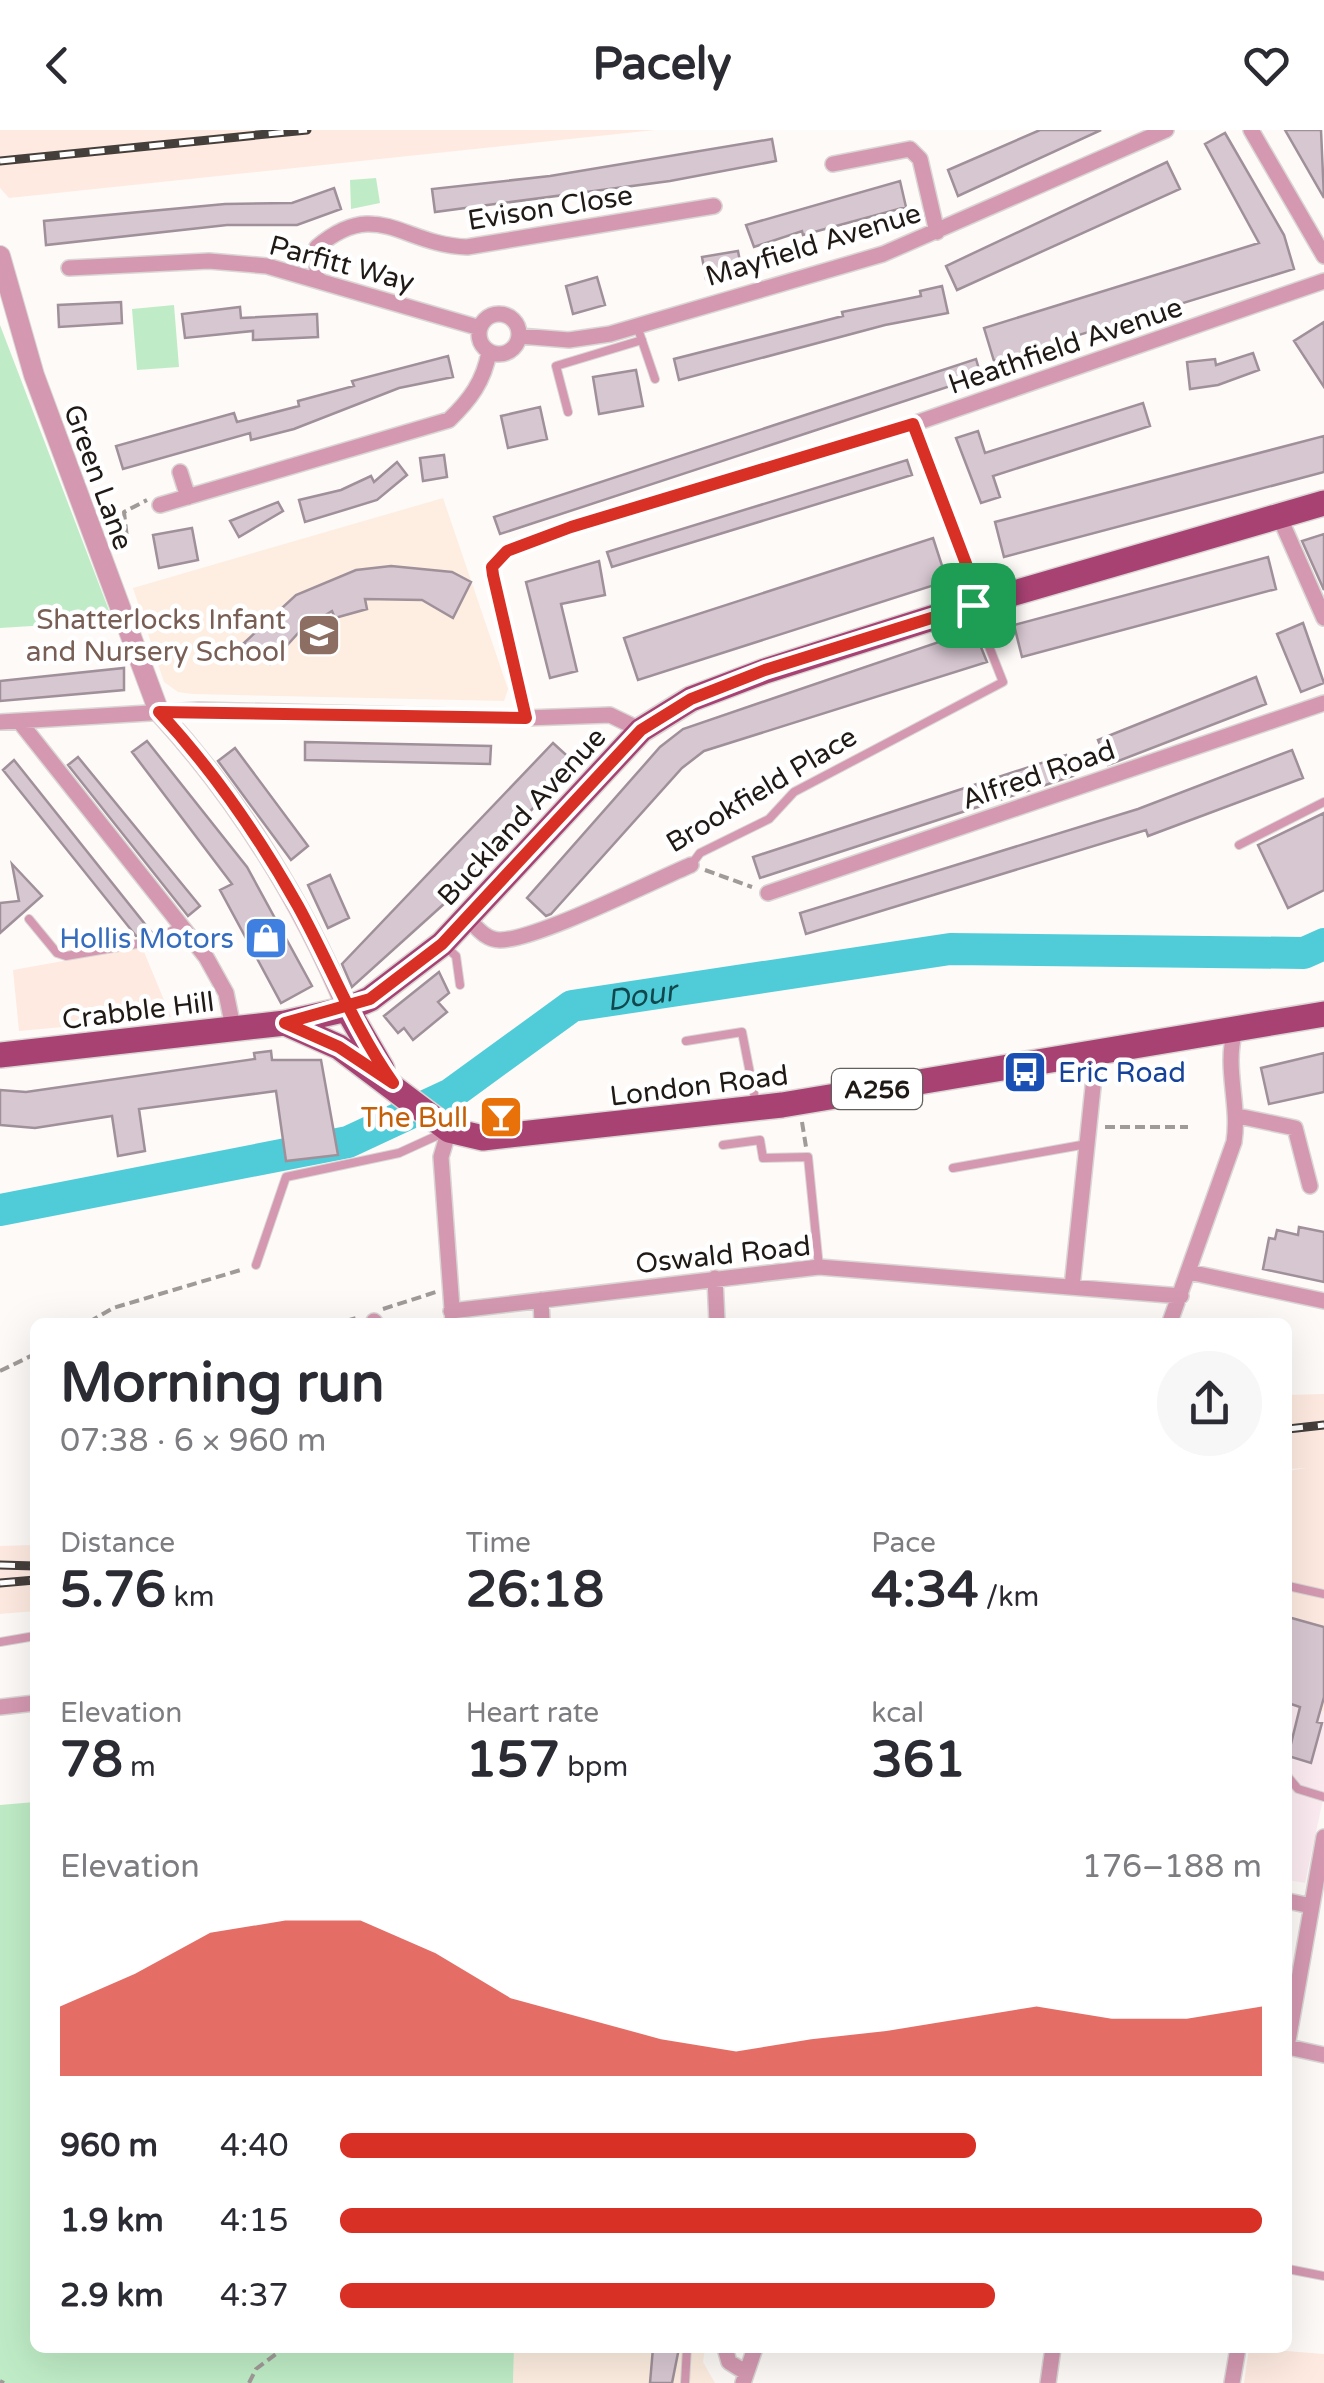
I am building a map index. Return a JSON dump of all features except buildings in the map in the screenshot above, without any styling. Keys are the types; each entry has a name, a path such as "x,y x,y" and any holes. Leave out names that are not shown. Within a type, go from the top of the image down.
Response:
{"main road":[{"name":"Buckland Avenue","path":"285,1023 347,1009 370,999 442,944 641,730 691,699 765,670 977,604 1324,503"},
{"path":"347,1009 393,1083"},
{"name":"London Road","path":"440,1124 483,1138 552,1134 757,1109 1324,1014"},
{"path":"285,1023 339,1047 393,1083 440,1124"},
{"name":"Crabble Hill","path":"0,1055 285,1023"}],"street":[{"name":"Mayfield Avenue","path":"480,328 488,317 501,314 514,320 519,336 569,340 639,333 883,254 1166,130"},
{"path":"1251,130 1324,256"},
{"path":"833,164 910,149 920,159 937,232"},
{"name":"Evison Close","path":"317,278 317,247 338,229 364,221 394,225 440,246 468,247 714,206"},
{"name":"Green Lane","path":"0,256 17,326 159,712"},
{"name":"Parfitt Way","path":"69,268 209,260 267,266 480,328"},
{"name":"Heathfield Avenue","path":"526,718 492,567 507,551 571,527 913,424 1324,281"},
{"path":"160,506 449,420 468,402 482,380 488,352 480,341 480,328"},
{"path":"488,352 507,353 519,336"},
{"path":"913,424 977,604"},
{"path":"180,472 188,497"},
{"path":"1279,516 1324,618"},
{"name":"Alfred Road","path":"768,894 1324,703"},
{"path":"159,712 198,755 267,855 298,906 347,1009"},
{"path":"0,722 159,712 526,718 610,715 641,730"},
{"path":"19,721 182,925 226,992 233,1028"},
{"name":"Brookfield Place","path":"468,919 488,937 500,940 532,932 691,865"},
{"path":"1172,1318 1226,1168 1238,1116 1230,1057 1235,1031"},
{"path":"1072,1288 1097,1050"},
{"path":"1238,1116 1296,1128 1310,1186"},
{"path":"440,1124 451,1318"},
{"name":"Oswald Road","path":"456,1318 541,1300 819,1267 1181,1296"},
{"path":"1189,1272 1324,1300"},
{"path":"715,1278 717,1318"},
{"path":"541,1300 542,1318"},
{"path":"0,1706 30,1704"},
{"path":"1292,2023 1324,1837"},
{"path":"1292,2045 1324,2056"},
{"path":"727,2353 729,2362 744,2378 753,2353"},
{"path":"1048,2383 1052,2353"},
{"path":"1232,2383 1237,2353"}],"lane":[{"path":"568,412 556,366 639,333 656,379"},
{"name":"Brookfield Place","path":"691,865 700,854 769,819 794,792 1003,682 977,604"},
{"path":"1239,845 1324,802"},
{"path":"29,919 57,953 66,956 154,941 182,925"},
{"path":"442,944 456,956 460,984"},
{"path":"686,1042 742,1032 757,1109"},
{"path":"256,1265 286,1177 399,1153 440,1124"},
{"path":"723,1145 760,1140 763,1158 808,1157 819,1267"},
{"path":"953,1168 1087,1144"},
{"path":"1292,1587 1324,1594"},
{"path":"0,1642 30,1637"},
{"path":"1292,1781 1298,1789 1324,1797"},
{"path":"1292,2270 1324,2276"},
{"path":"685,2383 688,2353"}],"path":[{"path":"86,521 101,518 124,543 124,512 131,504 146,499 160,506"},
{"path":"691,865 768,894"},
{"path":"799,1102 808,1157"},
{"path":"1090,1125 1133,1130 1188,1127"},
{"path":"96,1318 113,1308 256,1265"},
{"path":"358,1318 450,1288"},
{"path":"0,1372 30,1357"},
{"path":"250,2383 256,2368 277,2353"}],"shaded area":[{"path":"0,130 655,130 9,198 0,188"},
{"name":"Shatterlocks Infant and Nursery School","path":"443,498 508,689 504,701 192,694 178,692 164,682 133,588"},
{"path":"142,947 171,1017 19,1031 13,970"},
{"path":"1324,1394 1324,1712 1292,1705 1292,1470 1306,1468 1292,1469 1292,1395"},
{"path":"30,1545 30,1611 0,1614 0,1546"},
{"path":"1292,1705 1324,1712 1324,1795 1305,1883 1292,1881"},
{"path":"514,2353 704,2353 703,2362 715,2383 513,2383"},
{"path":"1248,2353 1324,2354 1324,2383 1244,2383"}],"green space":[{"path":"376,178 380,203 351,209 350,180"},
{"path":"174,305 179,367 137,370 132,309"},
{"path":"0,325 113,621 0,628"},
{"path":"30,1802 30,2353 514,2353 513,2383 0,2383 0,1805"}],"waterway":[{"name":"Dour","path":"0,1210 348,1142 451,1094 572,1006 950,949 1304,953 1324,944"}],"railway":[{"path":"0,161 307,130"},
{"path":"1292,1429 1324,1425"},
{"path":"0,1565 30,1566"},
{"path":"0,1583 30,1580"}],"place":[{"name":"Shatterlocks Infant and Nursery School","path":"319,635"},
{"name":"Hollis Motors","path":"266,938"},
{"name":"Eric Road","path":"1025,1072"},
{"name":"The Bull","path":"501,1117"}],"route":[{"path":"973,605 765,670 691,699 641,730 442,944 370,999 347,1009 285,1023 339,1047 393,1083 364,1042 347,1009 298,906 267,855 198,755 159,712 526,718 493,575 492,567 500,556 571,527 913,424 981,603 973,605"}]}
